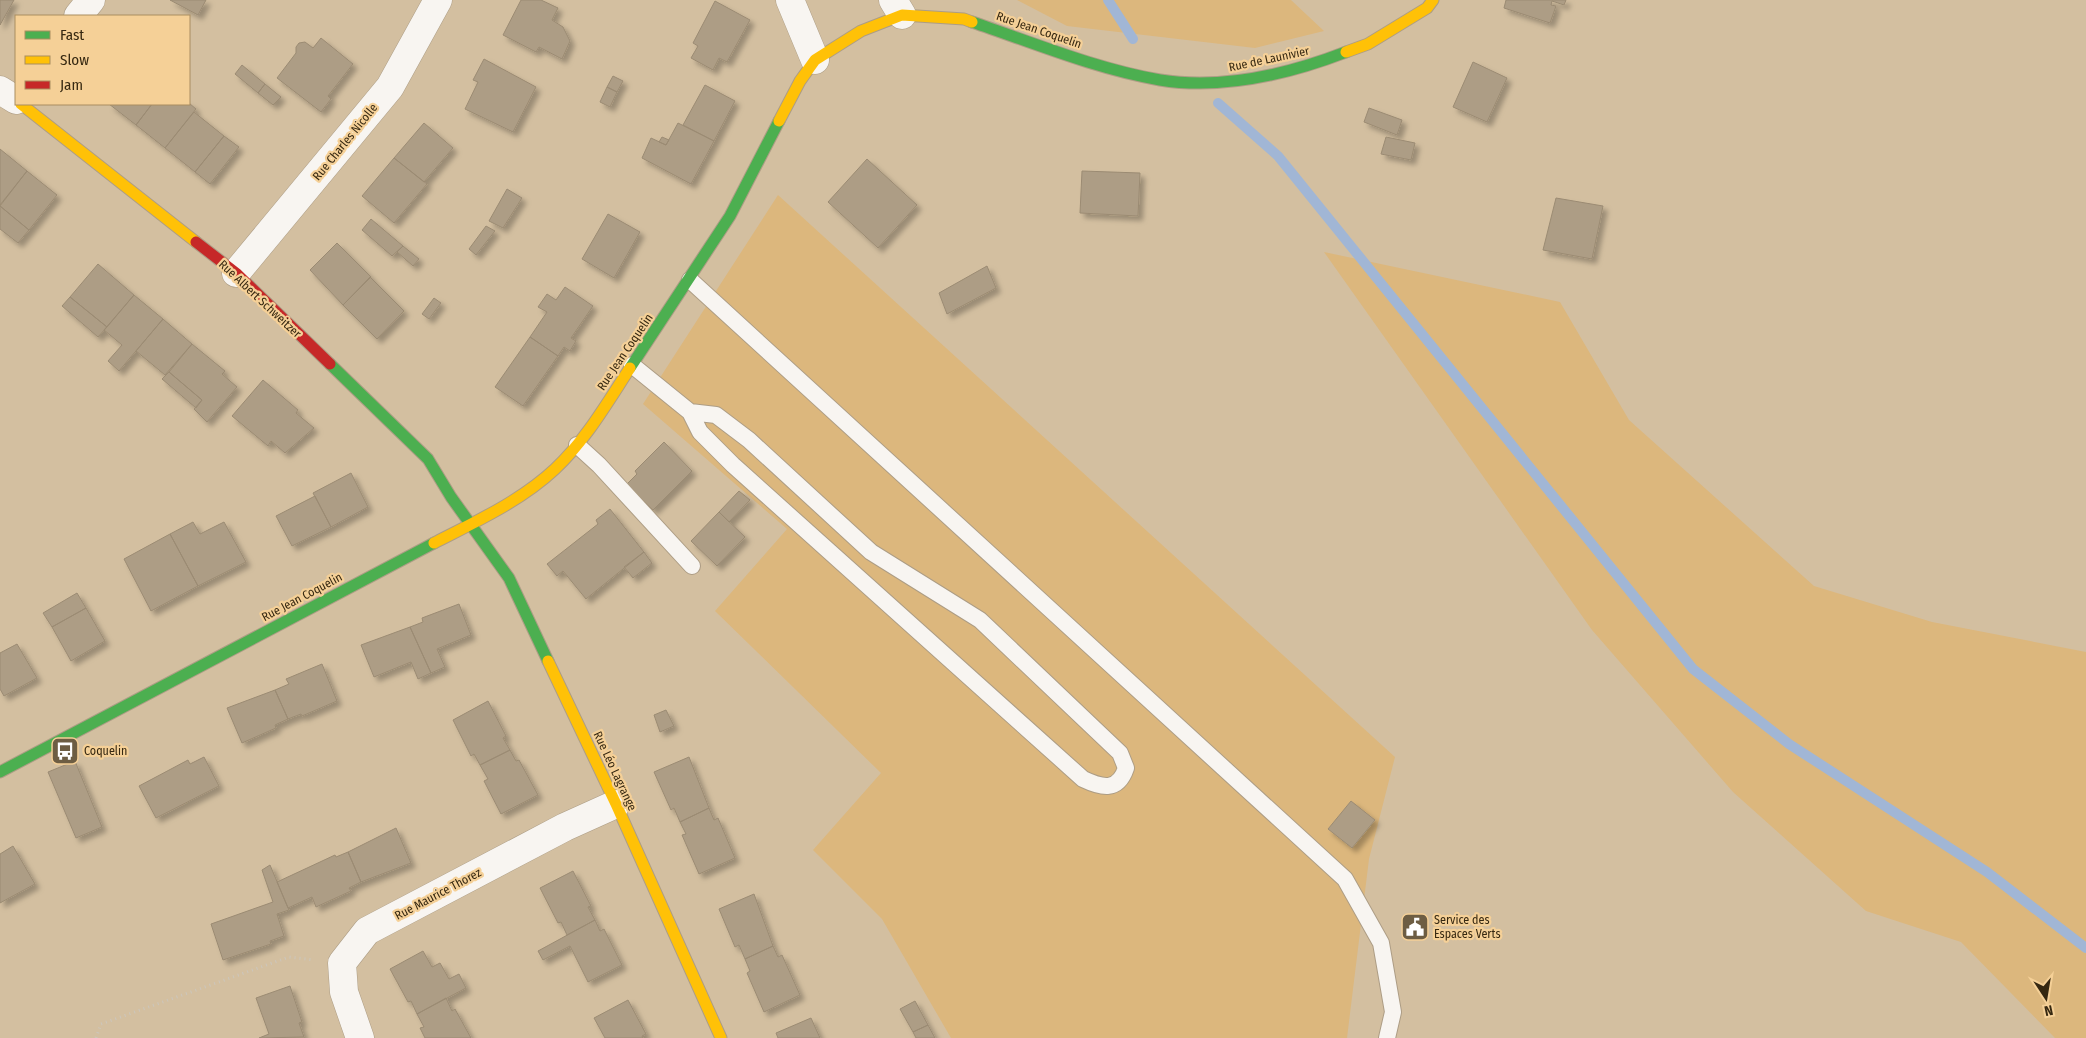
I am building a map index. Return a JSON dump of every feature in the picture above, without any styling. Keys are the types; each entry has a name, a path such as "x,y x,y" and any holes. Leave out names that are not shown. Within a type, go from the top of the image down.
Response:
{"street":[{"path":"79,15 91,0"},
{"name":"Rue Charles Nicolle","path":"236,273 390,87 438,0"},
{"path":"790,0 815,60"},
{"name":"Rue de Launivier","path":"1214,82 1234,81 1307,67 1368,44 1427,8 1433,0"},
{"name":"Rue Jean Coquelin","path":"0,772 470,524 516,498 546,476 576,445 690,280 730,216 800,81 815,60 898,8 964,19 1104,67 1162,80 1214,82"},
{"path":"0,90 15,99"},
{"name":"Rue Albert Schweitzer","path":"22,105 236,273 428,458 470,524"},
{"name":"Rue Léo Lagrange","path":"470,524 509,578 616,804 721,1038"},
{"name":"Rue Maurice Thorez","path":"342,963 367,931 566,827 616,804"},
{"path":"342,963 344,992 360,1038"}],"lane":[{"path":"690,280 1345,879 1381,944 1393,1012 1387,1038"},
{"path":"632,365 690,412 700,432 733,465 1083,779 1100,787 1115,784 1122,779 1126,768 1120,753 980,620 872,552 749,440 716,415 690,412"},
{"path":"576,445 599,465 692,566"}],"path":[{"path":"96,1038 101,1024 289,957 342,963"}],"shaded area":[{"path":"1017,0 1291,0 1324,31 1255,48 1067,26"},
{"path":"778,195 1395,757 1369,859 1347,1038 951,1038 882,919 813,850 881,773 715,611 787,529 643,404"},
{"path":"1324,252 1560,302 1629,420 1814,586 1932,622 2086,652 2086,1038 2055,1038 1961,942 1866,911 1733,792 1592,630"}],"building":[{"path":"0,0 14,0 0,25"},
{"path":"170,0 206,0 198,15"},
{"path":"521,0 541,0 558,8 552,20 563,27 570,41 562,59 539,47 536,52 503,35"},
{"path":"1506,0 1566,0 1564,5 1552,1 1551,5 1556,6 1550,23 1504,8"},
{"path":"715,1 750,20 727,62 719,58 713,70 691,58 698,46 693,43"},
{"path":"321,38 353,64 328,96 331,99 321,112 277,78 296,53 296,47 299,43 305,42 313,48"},
{"path":"484,59 536,87 513,132 465,109 478,82 473,80"},
{"path":"1473,62 1507,78 1487,122 1453,107"},
{"path":"242,65 265,84 258,93 235,74"},
{"path":"613,76 623,81 617,92 607,87"},
{"path":"265,84 281,97 273,105 258,93"},
{"path":"705,85 735,101 714,141 683,125"},
{"path":"607,87 617,92 610,107 600,102"},
{"path":"190,104 196,109 165,148 136,125 151,105"},
{"path":"110,105 151,105 136,125"},
{"path":"1369,108 1402,120 1397,135 1364,122"},
{"path":"194,112 224,136 195,172 165,148"},
{"path":"424,123 453,148 424,182 394,158"},
{"path":"678,123 714,141 691,184 642,158 651,138 666,145"},
{"path":"224,136 239,147 210,184 195,172"},
{"path":"662,137 669,140 666,145 659,142"},
{"path":"1386,137 1415,143 1411,160 1381,154"},
{"path":"0,149 27,171 0,205"},
{"path":"394,158 427,184 394,223 362,196"},
{"path":"867,159 917,205 878,248 828,202"},
{"path":"27,171 57,195 29,230 0,206"},
{"path":"1082,171 1140,173 1138,216 1080,213"},
{"path":"507,189 522,198 503,228 489,221"},
{"path":"1556,198 1603,206 1592,259 1543,250"},
{"path":"0,206 29,230 18,243 0,229"},
{"path":"608,214 640,232 614,278 582,259"},
{"path":"371,219 403,246 392,256 362,230"},
{"path":"486,226 495,231 476,255 469,249"},
{"path":"337,243 371,277 343,305 310,270"},
{"path":"403,246 419,259 413,266 397,252"},
{"path":"98,264 134,295 107,327 70,297"},
{"path":"987,266 996,288 947,314 939,293"},
{"path":"370,277 404,311 377,339 343,305"},
{"path":"565,287 593,306 571,338 576,341 570,351 564,347 558,356 530,337 547,312 538,307 547,294 556,300"},
{"path":"134,295 163,319 119,371 108,361 122,345 104,330"},
{"path":"70,297 107,327 98,337 62,306"},
{"path":"434,298 441,303 429,319 422,314"},
{"path":"163,319 192,344 165,375 136,351"},
{"path":"530,337 558,356 523,406 495,387"},
{"path":"192,344 225,371 222,374 237,387 207,422 194,409 202,400 169,372"},
{"path":"169,372 202,400 196,408 162,379"},
{"path":"263,380 298,410 296,413 314,428 285,453 271,441 268,446 232,416"},
{"path":"664,442 692,471 653,510 627,484 637,474 635,471"},
{"path":"351,473 368,507 331,527 313,493"},
{"path":"739,491 750,500 729,522 719,512"},
{"path":"315,496 331,527 292,546 276,516"},
{"path":"610,509 644,552 586,599 563,571 557,576 547,564 598,524 596,520"},
{"path":"719,512 745,537 717,566 691,541"},
{"path":"193,522 200,534 224,522 246,562 198,586 170,534"},
{"path":"170,534 198,586 151,611 124,559"},
{"path":"644,552 652,563 633,578 624,567"},
{"path":"77,593 86,608 52,627 43,613"},
{"path":"459,604 471,635 437,649 445,667 431,673 410,627 423,622 422,618"},
{"path":"86,608 105,641 71,661 52,627"},
{"path":"410,627 431,673 418,679 411,662 374,677 361,645"},
{"path":"17,644 37,678 4,696 0,689 0,653"},
{"path":"322,664 337,701 302,716 301,714 288,719 275,690 289,684 286,679"},
{"path":"275,690 288,719 275,725 276,728 242,743 227,708"},
{"path":"488,701 506,736 503,738 510,750 480,765 474,754 471,756 453,720"},
{"path":"666,710 674,726 660,732 654,715"},
{"path":"510,750 516,761 519,760 538,795 501,814 484,781 488,779 480,765"},
{"path":"204,757 219,786 156,818 139,786 188,760 190,764"},
{"path":"689,757 709,808 680,822 674,808 671,810 654,772"},
{"path":"75,761 102,827 76,838 48,772"},
{"path":"1351,801 1375,820 1352,848 1328,829"},
{"path":"709,808 714,820 718,818 735,858 699,874 682,835 686,834 680,822"},
{"path":"396,828 411,863 361,882 348,852"},
{"path":"13,846 35,884 0,903 0,854"},
{"path":"348,852 361,882 349,888 351,891 316,907 312,897 288,908 277,882 335,855 336,857"},
{"path":"270,865 289,910 277,914 284,936 270,941 271,944 223,960 211,924 273,902 262,870"},
{"path":"573,871 591,906 588,907 595,920 567,935 561,922 558,923 540,888"},
{"path":"754,894 773,946 745,959 739,945 735,947 719,909"},
{"path":"595,920 600,931 604,929 622,965 588,982 570,946 543,960 538,951"},
{"path":"773,946 778,957 782,955 800,995 764,1012 747,973 750,971 745,959"},
{"path":"423,951 432,967 440,963 449,979 459,974 466,988 417,1014 411,1001 408,1002 390,969"},
{"path":"290,986 302,1022 299,1023 304,1037 259,1038 269,1034 256,998"},
{"path":"446,998 452,1011 455,1009 471,1038 425,1038 420,1028 424,1027 417,1014"},
{"path":"628,1000 646,1034 642,1036 643,1038 605,1038 594,1018"},
{"path":"915,1001 928,1025 913,1032 900,1009"},
{"path":"811,1018 820,1038 778,1038 776,1033"},
{"path":"928,1025 935,1038 916,1038 913,1032"}],"waterway":[{"path":"1108,0 1133,39"},
{"path":"1218,103 1278,156 1693,669 1789,744 1987,872 2086,948"}],"traffic: fast":[{"path":"972,22 1065,55 1112,69 1160,80 1183,83 1207,83 1255,78 1302,67 1346,52"},
{"path":"630,368 730,216 779,121"},
{"path":"330,364 428,459 451,497 509,578 548,661"},
{"path":"0,772 434,543"}],"traffic: slow":[{"path":"1346,52 1368,44 1427,8 1433,0"},
{"path":"779,121 800,81 815,60 861,31 902,15 964,19 972,22"},
{"path":"22,105 196,242"},
{"path":"434,543 513,501 542,481 566,458 586,434 630,368"},
{"path":"548,661 616,804 721,1038"}],"traffic: jam":[{"path":"196,242 236,273 330,364"}],"place":[{"name":"Coquelin","path":"65,751"},
{"name":"Service des Espaces Verts","path":"1415,927"}]}
